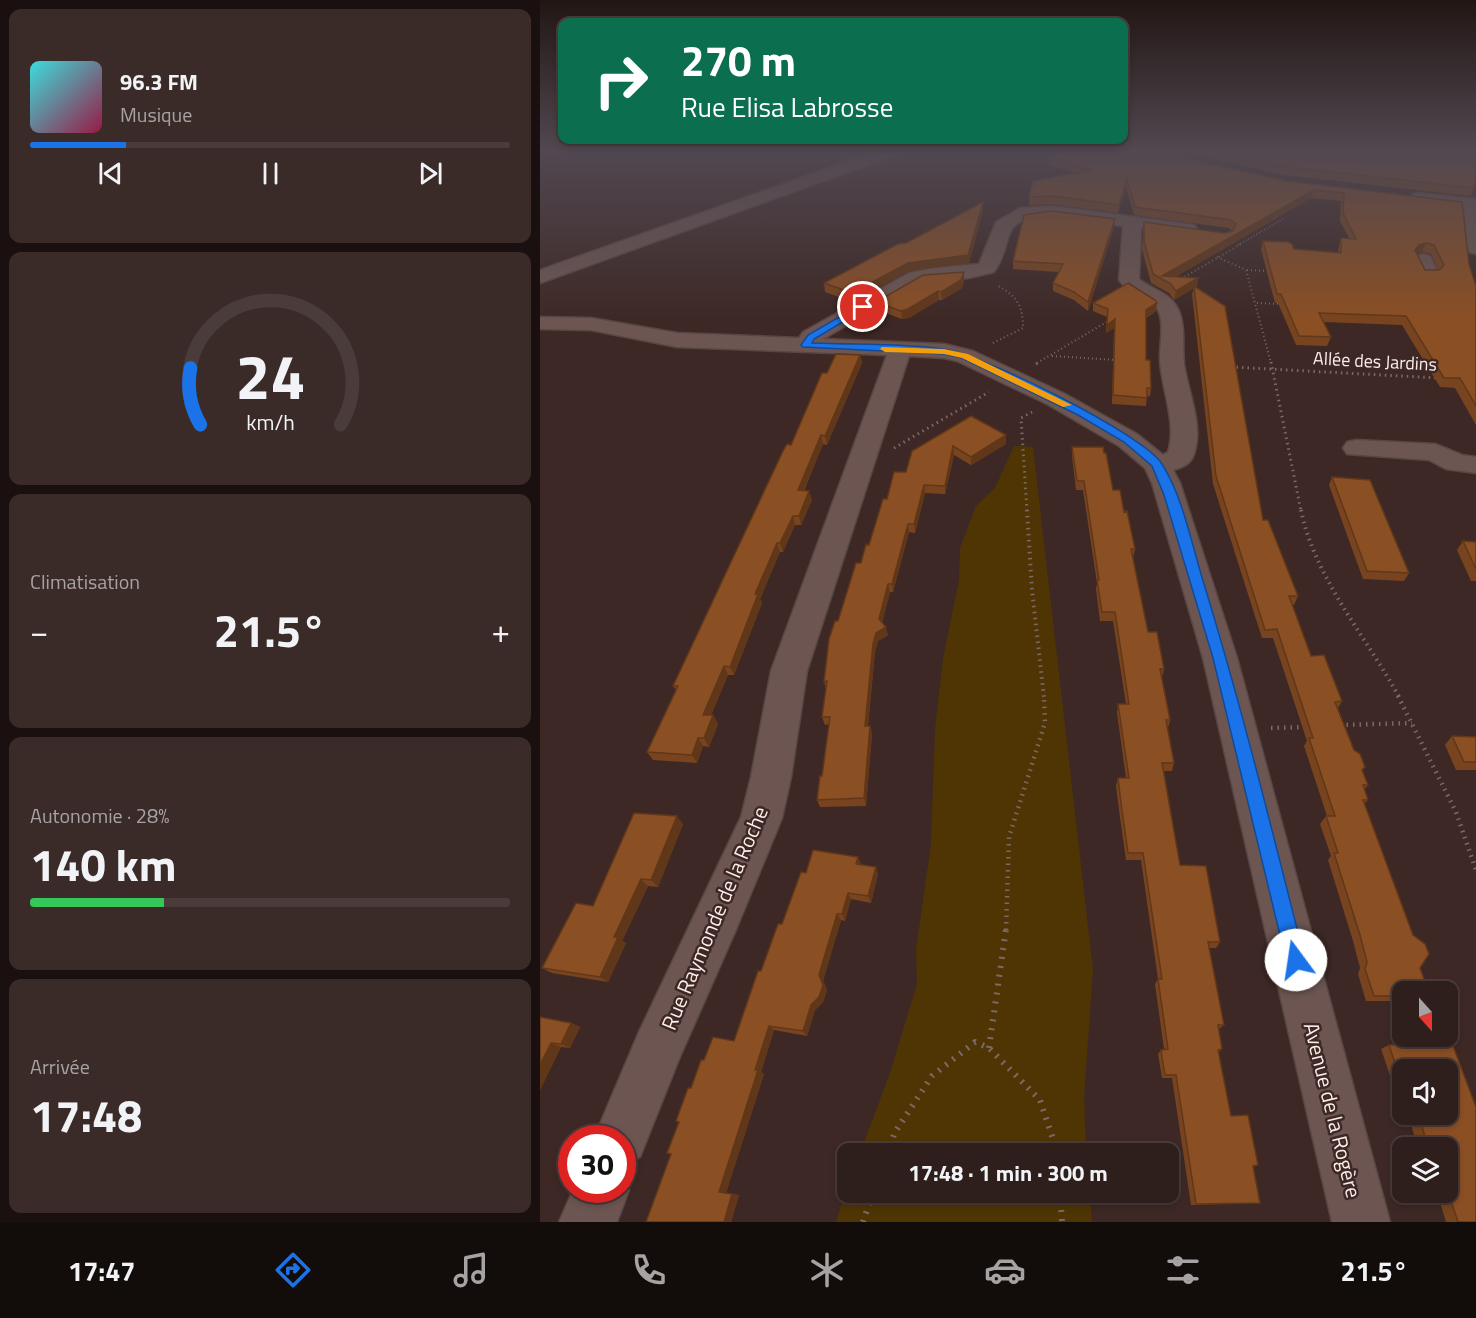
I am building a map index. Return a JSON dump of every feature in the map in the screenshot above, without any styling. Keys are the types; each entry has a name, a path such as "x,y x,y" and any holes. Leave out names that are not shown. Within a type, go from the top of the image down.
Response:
{"street":[{"path":"540,277 735,207"},
{"path":"1474,207 1476,248"},
{"path":"806,345 811,337 916,277 927,273 972,273 987,268 1002,226 1026,212 1052,211 1212,232"},
{"path":"1132,222 1129,280 1133,286 1154,295 1169,311 1172,363 1181,416 1183,450 1180,457 1167,463 1156,464"},
{"path":"540,268 670,230"},
{"name":"Avenue de la Rogère","path":"545,321 617,328 678,340 944,351 965,356 1056,399 1128,440 1156,464 1174,506 1220,658 1361,1222"},
{"name":"Rue Raymonde de la Roche","path":"626,1125 657,1050 761,818 771,777 789,671 900,350"},
{"path":"1356,448 1435,452 1456,463 1476,465"},
{"path":"588,1222 596,1203"}],"path":[{"path":"864,459 877,459 1282,219"},
{"path":"1216,257 1246,270 1275,271"},
{"path":"1246,270 1257,303 1273,369 1305,529 1321,567 1398,695 1456,812 1476,870"},
{"path":"965,356 1023,328 1024,312 1015,294 972,273"},
{"path":"1257,303 1290,304"},
{"name":"Allée des Jardins","path":"1273,369 1443,378"},
{"path":"989,1048 1006,935 1009,837 1045,723 1042,667 1032,590 1021,418 1056,399"},
{"path":"1330,726 1412,723"},
{"path":"1238,729 1307,727"},
{"path":"891,1143 895,1132 932,1076 975,1042 989,1048 1040,1100 1054,1143"},
{"path":"863,1222 869,1203"},
{"path":"1061,1203 1062,1222"}],"shaded area":[{"path":"1014,446 1033,447 1093,970 1084,1097 1086,1143 864,1143 890,1073 917,984 916,950 931,844 935,729 943,659 959,580 960,548 976,506 995,488"},
{"path":"842,1203 1091,1203 1092,1222 836,1222"}],"building":[{"path":"974,207 982,207 968,255 908,263 852,293 824,283 898,244 906,243"},
{"path":"1135,207 1284,207 1162,276 1198,278 1176,291 1171,284 1153,274 1144,241 1144,222 1224,233 1233,231 1236,224 1231,220"},
{"path":"1343,207 1463,207 1469,264 1476,286 1476,406 1460,378 1444,378 1406,316 1319,313 1331,337 1299,336 1281,294 1277,294 1263,241 1288,242 1294,249 1341,253 1341,238 1356,239 1343,213","holes":["1426,243 1434,245 1444,265 1439,270 1425,270 1415,250 1419,245"]},
{"path":"1052,211 1115,219 1088,302 1074,292 1053,283 1063,264 1013,261 1024,215"},
{"path":"964,272 961,280 908,309 901,311 876,302 923,275"},
{"path":"1128,283 1157,303 1146,310 1146,360 1150,360 1151,388 1147,388 1147,398 1113,395 1115,319 1107,325 1108,309 1093,303"},
{"path":"1194,286 1225,306 1263,520 1268,520 1298,596 1289,596 1311,656 1324,655 1342,701 1335,702 1354,750 1360,754 1365,767 1362,770 1368,785 1363,785 1368,800 1363,800 1413,935 1425,944 1429,954 1420,968 1425,981 1392,981 1392,996 1374,996 1365,969 1367,962 1360,935 1334,853 1338,853 1326,816 1335,816 1309,738 1313,738 1277,629 1265,630 1216,476"},
{"path":"836,354 860,355 825,436 821,435 798,490 809,491 799,516 793,516 780,543 777,543 755,594 758,594 730,667 724,666 703,715 713,715 704,738 698,738 692,755 647,752 678,686 673,686 783,451 787,444 791,445 822,373 827,373"},
{"path":"971,416 1006,435 971,457 953,446 945,486 924,485 914,524 908,524 892,584 888,584 879,619 886,627 876,633 873,644 865,726 870,726 864,798 817,800 830,717 822,717 829,639 835,621 838,621 856,563 861,563 866,544 869,545 883,499 887,499 894,472 906,472 912,451"},
{"path":"1072,447 1103,447 1113,490 1120,490 1124,512 1127,511 1135,549 1131,549 1148,632 1157,632 1164,669 1160,669 1170,720 1166,720 1174,763 1162,763 1180,865 1206,866 1220,942 1208,942 1224,1025 1218,1025 1222,1049 1218,1050 1231,1116 1248,1115 1258,1165 1253,1166 1260,1203 1196,1204 1176,1075 1165,1075 1161,1050 1168,1049 1158,979 1162,979 1143,853 1128,853 1121,803 1118,778 1129,778 1118,704 1129,704 1115,612 1102,612 1084,481 1077,481"},
{"path":"1332,477 1370,480 1409,573 1367,571"},
{"path":"1463,541 1476,542 1476,569"},
{"path":"1452,736 1476,737 1476,762 1464,762"},
{"path":"634,813 677,816 651,880 641,879 614,937 618,937 600,977 542,968 576,903 593,906"},
{"path":"813,850 858,857 856,864 876,867 868,896 848,893 842,914 837,914 819,975 823,985 819,997 811,1005 803,1031 769,1026 755,1070 758,1070 719,1192 732,1194 724,1222 646,1222 671,1154 667,1153 679,1122 676,1121 688,1088 691,1088 701,1060 704,1060 713,1037 734,1041 758,971 761,971 778,924 782,924 801,872 806,873"},
{"path":"540,1017 571,1023 561,1044 551,1043 540,1065"},
{"path":"1389,1045 1392,1047 1454,1047 1458,1059 1394,1059"},
{"path":"1458,1059 1476,1107 1476,1222 1458,1222 1452,1203 1458,1203 1458,1137 1425,1137 1421,1125 1458,1125"}],"slow traffic":[{"path":"885,349 944,351 965,356 1067,405"}],"route":[{"path":"863,307 811,337 806,345 944,351 965,356 1081,412 1128,440 1156,464 1170,495 1220,658 1296,960"}]}
